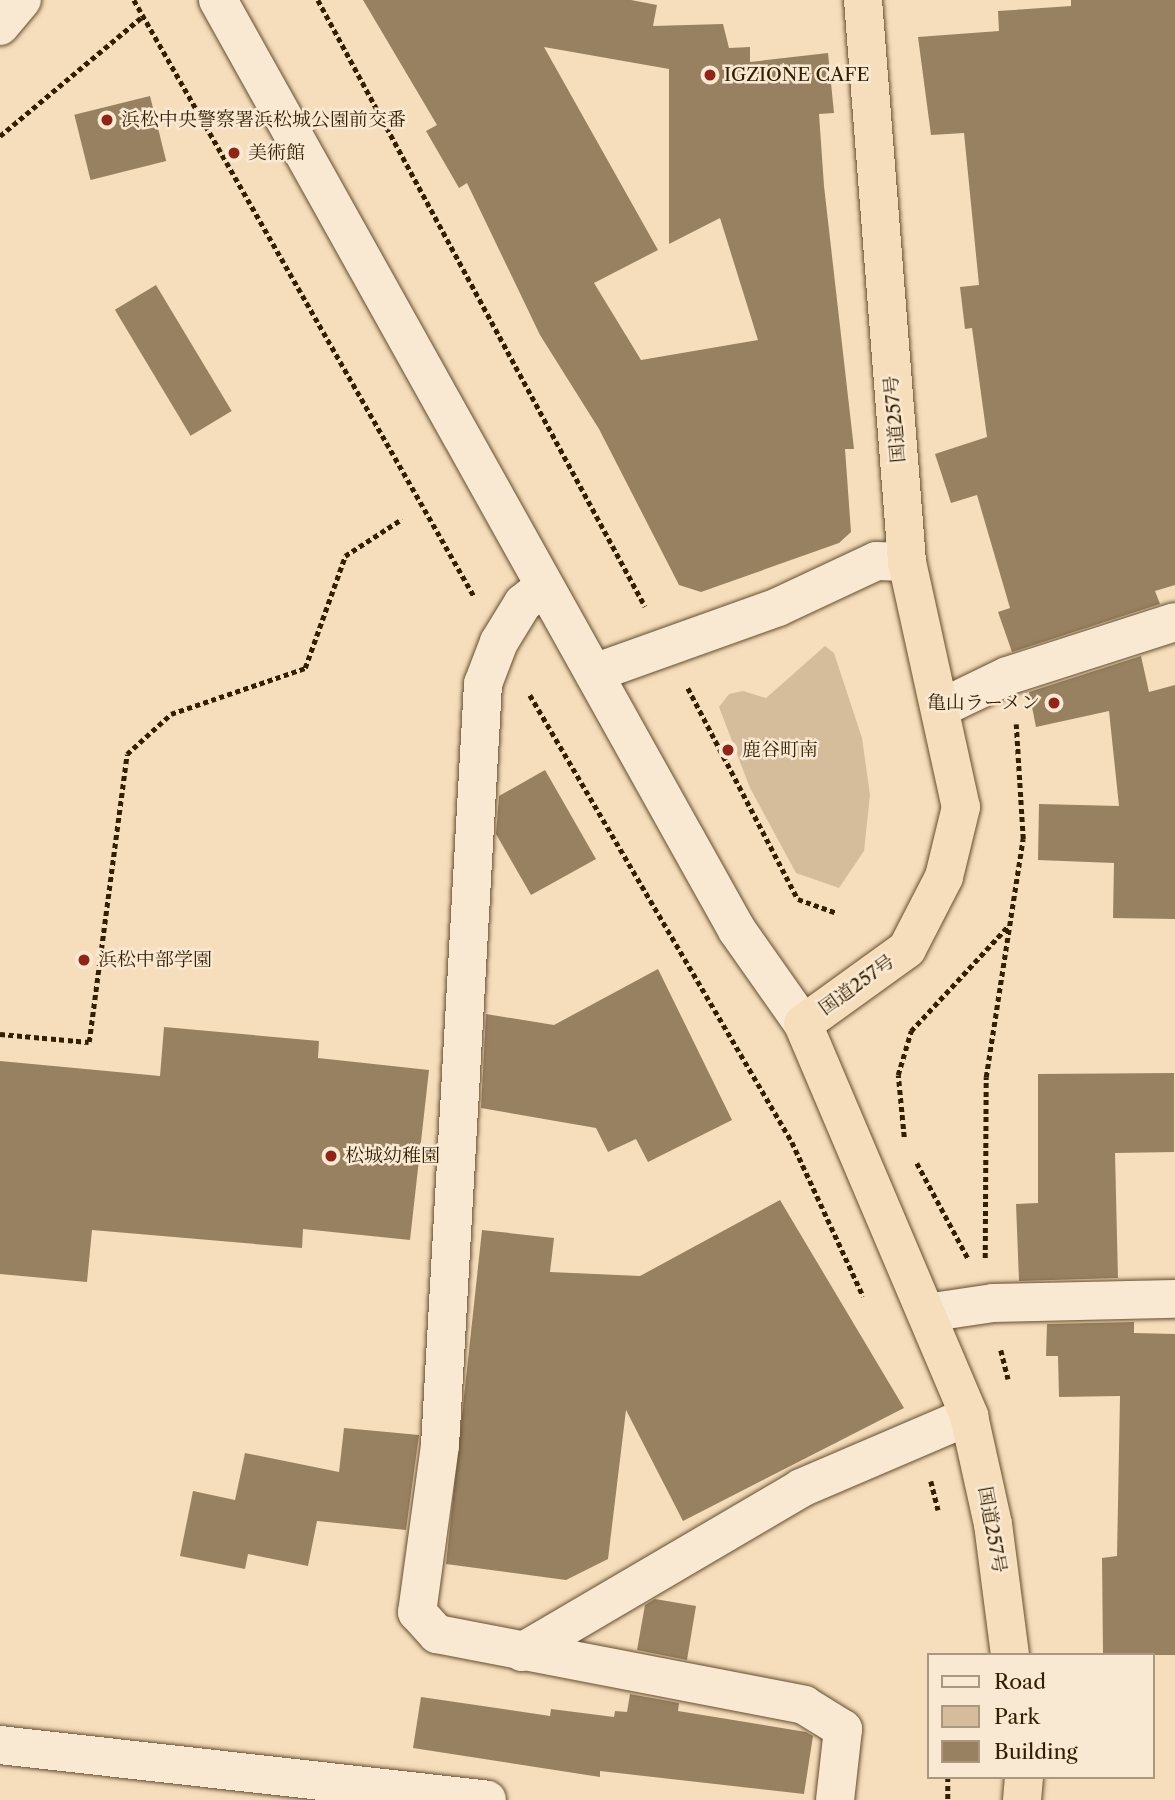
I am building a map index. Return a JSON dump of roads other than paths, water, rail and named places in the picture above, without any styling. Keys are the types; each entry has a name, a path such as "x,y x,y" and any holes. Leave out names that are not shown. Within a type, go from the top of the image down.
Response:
{"highway":[{"name":"国道257号","path":"863,0 907,562 943,706 961,807 944,877 907,949 803,1024 969,1416 993,1524 1010,1653"},
{"path":"1022,1800 1024,1779"}],"street":[{"path":"0,26 22,0"},
{"path":"218,0 543,587 737,930 803,1024"},
{"path":"594,673 665,644 778,607 876,561 907,562"},
{"path":"543,587 523,603 499,642 483,684 473,790 440,1445 417,1612 437,1634 804,1705 843,1729 835,1800"},
{"path":"943,706 1007,676 1175,622"},
{"path":"926,1313 993,1303 1175,1298"},
{"path":"522,1652 801,1488 969,1416"},
{"path":"0,1745 196,1783 486,1800"}],"place":[{"name":"IGZIONE CAFE","path":"710,75"},
{"name":"浜松中央警察署浜松城公園前交番","path":"107,120"},
{"name":"美術館","path":"234,153"},
{"name":"亀山ラーメン","path":"1054,703"},
{"name":"鹿谷町南","path":"728,750"},
{"name":"浜松中部学園","path":"84,960"},
{"name":"松城幼稚園","path":"331,1156"}]}
